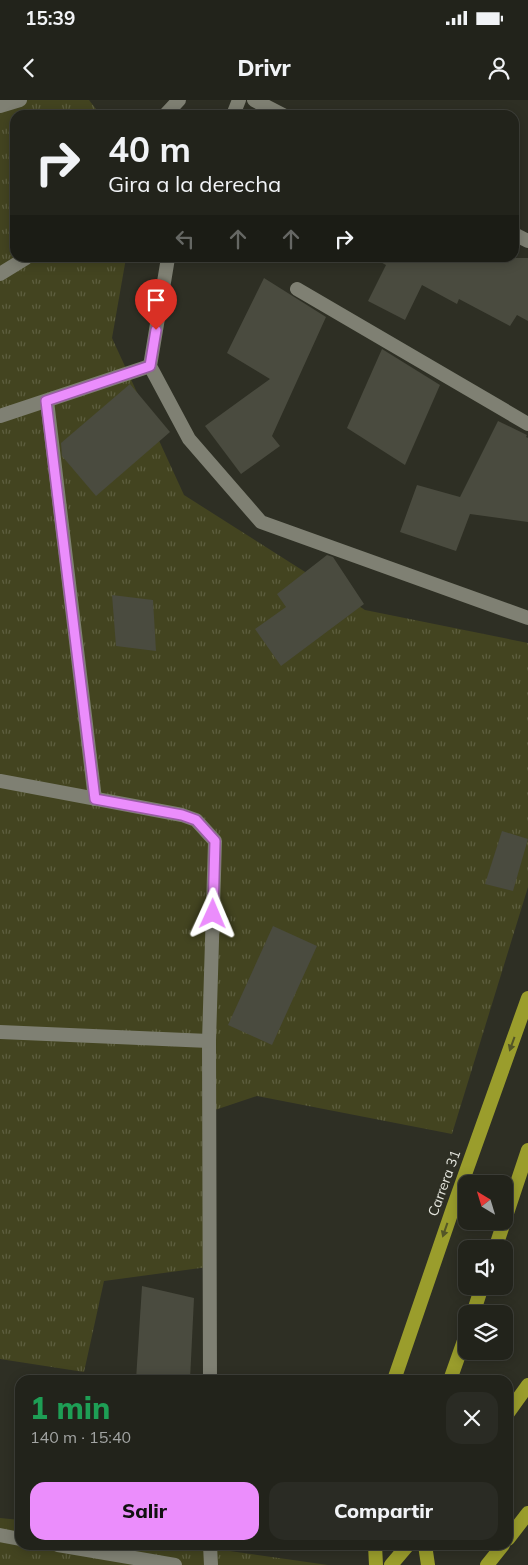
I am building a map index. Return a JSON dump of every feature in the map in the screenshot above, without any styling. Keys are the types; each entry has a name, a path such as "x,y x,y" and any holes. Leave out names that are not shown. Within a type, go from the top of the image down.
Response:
{"highway":[{"name":"Carrera 31","path":"396,1375 528,998"},
{"path":"498,1240 528,1150"},
{"path":"452,1375 458,1358"},
{"path":"513,1406 528,1385"},
{"path":"513,1532 528,1513"},
{"path":"375,1550 376,1565"},
{"path":"391,1565 404,1550"},
{"path":"426,1550 428,1565"},
{"path":"487,1565 499,1550"}],"street":[{"path":"0,106 20,100"},
{"path":"170,110 179,100"},
{"path":"254,100 273,110"},
{"path":"0,274 20,262"},
{"path":"167,262 150,366 189,439 261,522 528,618"},
{"path":"297,289 528,424"},
{"path":"0,416 150,366"},
{"path":"46,401 95,799"},
{"path":"0,780 182,815 196,820 215,841 209,1041 210,1375"},
{"path":"0,1032 209,1041"},
{"path":"0,1535 15,1537"},
{"path":"87,1550 175,1565"},
{"path":"210,1550 210,1565"}],"green space":[{"path":"0,100 89,100 97,110 10,110 10,262 125,262 112,338 184,495 365,610 528,643 528,887 452,1134 257,1096 212,1111 208,1267 104,1281 84,1372 0,1359"},
{"path":"0,1518 15,1520 15,1550 223,1550 328,1565 0,1565"}],"building":[{"path":"519,258 528,258 528,321 517,315 510,326 459,299 457,304 422,285 405,320 368,301 386,265 380,262 519,262"},
{"path":"264,278 326,317 272,436 280,446 241,474 205,426 270,379 227,353"},
{"path":"382,349 440,385 405,465 347,428"},
{"path":"130,384 170,432 96,496 62,456 61,443"},
{"path":"498,421 527,435 526,437 528,438 528,522 470,514 456,551 400,532 417,485 460,497"},
{"path":"327,555 333,557 364,604 281,666 255,629 286,607 277,594"},
{"path":"112,595 153,600 156,651 116,646"},
{"path":"502,831 528,839 513,891 485,884"},
{"path":"273,926 317,946 272,1045 228,1025"},
{"path":"142,1286 194,1298 190,1375 136,1375"}],"route":[{"path":"156,330 150,366 46,401 95,799 182,815 196,820 215,841 213,914"}]}
